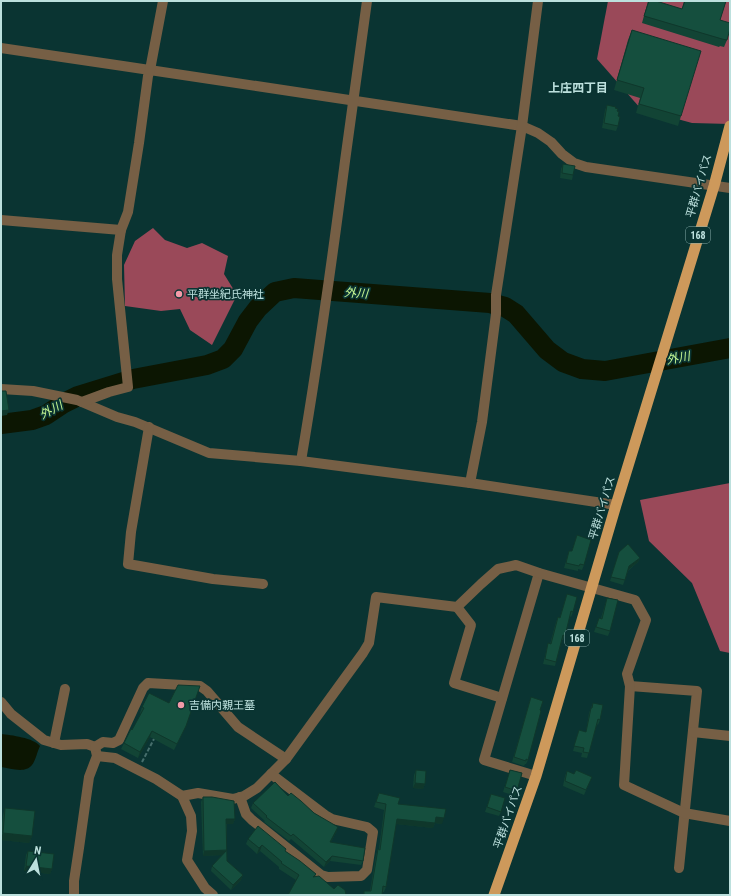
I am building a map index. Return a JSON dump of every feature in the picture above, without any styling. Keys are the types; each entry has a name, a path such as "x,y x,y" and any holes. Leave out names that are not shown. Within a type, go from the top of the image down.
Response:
{"highway":[{"name":"平群バイパス","path":"494,895 536,776 654,379 714,186 730,126"}],"street":[{"path":"80,401 128,387 116,279 117,255 121,230 128,212 140,143 148,76 162,1"},
{"path":"301,461 331,270 366,1"},
{"path":"470,483 482,422 496,314 496,294 522,126 538,1"},
{"path":"1,48 522,126 538,133 551,142 562,154 574,163 586,167 730,188"},
{"path":"1,220 121,230"},
{"path":"1,389 33,391 80,401 117,417 149,427 209,454 301,461 470,483 616,505"},
{"path":"149,427 131,532 128,564 213,579 264,584"},
{"path":"457,607 498,569 516,565 592,589 635,600 646,620 628,674 630,686 624,785 684,813 730,821"},
{"path":"536,776 484,760 539,573"},
{"path":"182,796 198,793 233,799 244,796 257,788 286,759 369,644 376,597 457,607 471,625 454,683 502,698"},
{"path":"74,895 74,881 89,777 96,751 103,742 113,743 119,740 143,688 148,683 200,686 207,691 238,727 286,759"},
{"path":"630,686 697,691 679,868"},
{"path":"54,743 65,689"},
{"path":"1,702 11,714 44,740 61,745 87,744 96,751 115,758 156,779 182,796 191,816 192,830 187,860 205,888 213,895"},
{"path":"693,732 730,736"},
{"path":"240,797 246,814 252,820 320,875 328,877 361,876 367,870 373,832 367,827 332,819 271,774"}],"path":[{"path":"138,770 156,734"}],"shaded area":[{"path":"608,1 730,1 730,124 692,123 641,109 597,59"},
{"path":"153,228 165,240 187,248 202,243 228,256 224,274 237,295 212,345 190,330 180,309 161,311 125,306 124,265 135,241"},
{"path":"730,483 730,653 720,651 692,583 649,541 640,500"},
{"path":"1,734 28,739 40,746 35,761 29,768 21,770 1,767"}],"building":[{"path":"649,1 656,1 682,9 685,1 726,1 720,20 730,23 727,40 644,16"},
{"path":"632,30 701,51 681,116 639,104 644,88 617,80"},
{"path":"607,105 618,109 618,116 620,117 618,126 604,123"},
{"path":"563,164 575,166 573,175 562,173"},
{"path":"1,391 6,391 9,410 1,411"},
{"path":"577,535 591,540 584,565 580,564 579,566 566,563 569,551 572,551"},
{"path":"628,544 640,558 629,566 625,580 611,577 619,552"},
{"path":"567,594 577,597 573,612 571,611 565,636 563,635 556,662 545,659 548,643 551,644 558,617 560,618"},
{"path":"607,598 618,600 610,631 596,627 599,618 602,619"},
{"path":"178,685 200,686 186,726 177,744 152,731 140,752 124,743 144,708 142,707 149,693 169,703"},
{"path":"531,697 543,701 528,760 526,759 526,761 514,757"},
{"path":"593,703 603,705 600,720 598,719 589,753 583,752 584,748 574,746 579,730 586,732"},
{"path":"416,770 426,771 425,784 415,783"},
{"path":"510,770 522,773 517,791 505,787"},
{"path":"576,770 592,777 586,790 565,781 567,771 574,774"},
{"path":"275,782 288,796 291,793 314,813 338,827 330,842 365,848 363,861 332,856 326,862 293,834 291,836 266,817 267,816 253,803"},
{"path":"379,793 400,798 398,804 446,809 444,818 436,817 435,823 397,819 386,887 383,886 382,895 364,895 364,891 371,891 378,849 380,850 386,804 376,802"},
{"path":"491,794 505,798 501,812 487,807"},
{"path":"203,797 234,801 235,819 226,819 227,850 204,851"},
{"path":"5,808 35,811 32,836 3,833"},
{"path":"258,826 286,849 285,851 316,874 313,877 319,876 334,889 338,885 345,890 346,895 288,895 299,875 281,863 282,862 262,845 259,848 248,839"},
{"path":"227,850 227,861 243,875 233,885 212,866"},
{"path":"28,851 54,854 52,869 26,866"}],"waterway":[{"name":"外川","path":"1,424 32,420 46,415 78,396 133,379 207,365 223,359 233,349 248,321 258,308 275,292 294,288 490,303 505,307 516,314 547,350 563,362 582,369 605,371 730,348"}],"place":[{"name":"平群坐紀氏神社","path":"179,294"},
{"name":"吉備内親王墓","path":"181,705"}],"district":[{"name":"上庄四丁目","path":"578,88"}]}
